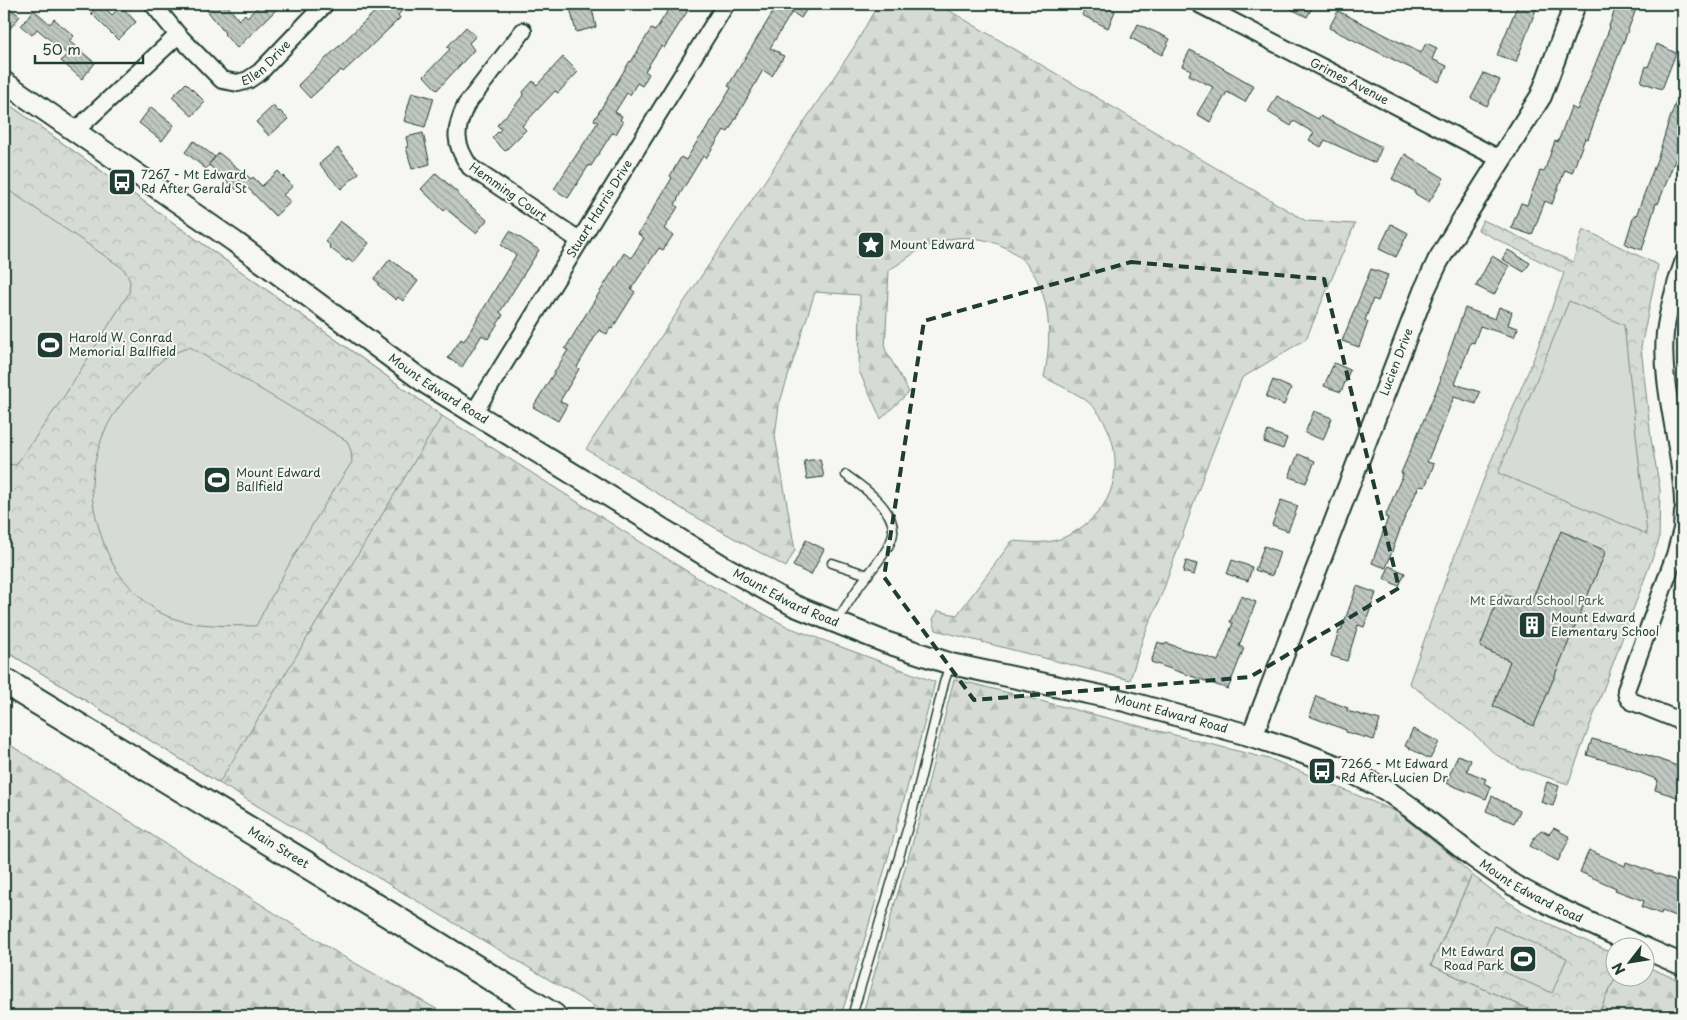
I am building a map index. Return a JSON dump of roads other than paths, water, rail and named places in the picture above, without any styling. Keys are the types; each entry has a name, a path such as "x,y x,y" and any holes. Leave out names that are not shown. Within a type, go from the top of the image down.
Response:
{"main road":[{"name":"Main Street","path":"4,681 553,1016"}],"street":[{"name":"Ellen Drive","path":"154,4 178,35 222,80 238,83 248,80 260,72 325,4"},
{"name":"Stuart Harris Drive","path":"474,414 726,4"},
{"name":"Grimes Avenue","path":"1199,4 1500,159"},
{"name":"Lucien Drive","path":"1252,736 1424,291 1438,261 1541,96 1575,4"},
{"name":"Hemming Court","path":"522,31 466,104 459,118 457,143 461,155 470,168 580,240"},
{"path":"75,130 178,35"},
{"name":"Mount Edward Road","path":"4,82 235,242 420,379 721,566 796,606 885,642 951,664 1125,701 1252,736 1347,770 1386,790 1513,885 1622,938"},
{"path":"1683,263 1673,293 1665,333 1665,346 1667,386 1682,476 1683,503"},
{"path":"1683,512 1682,529 1675,555 1629,680 1626,693 1631,700 1683,722"},
{"name":"Mount Edward Road","path":"1654,952 1683,965"}],"lane":[{"path":"836,623 884,553 894,534 892,521 882,505 869,492 846,475"},
{"path":"832,563 868,575"},
{"path":"852,1016 912,813 944,683 951,664"}],"place":[{"name":"7267 - Mt Edward Rd After Gerald St","path":"122,182"},
{"name":"Mount Edward","path":"871,245"},
{"name":"Harold W. Conrad Memorial Ballfield","path":"50,345"},
{"name":"Mount Edward Ballfield","path":"217,480"},
{"name":"Mount Edward Elementary School","path":"1532,625"},
{"name":"7266 - Mt Edward Rd After Lucien Dr","path":"1322,771"},
{"name":"Mt Edward Road Park","path":"1523,959"}],"park label":[{"name":"Mt Edward School Park","path":"1537,601"}]}
